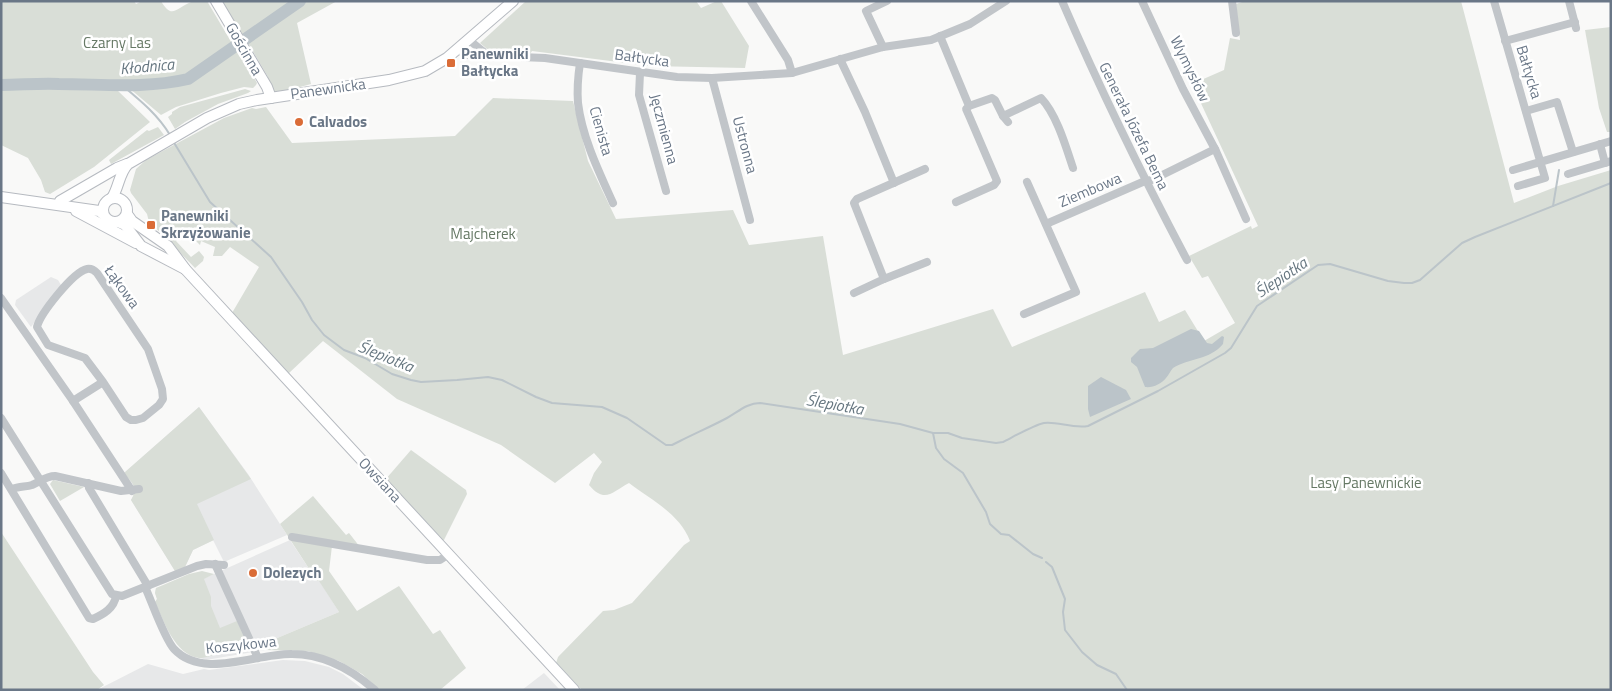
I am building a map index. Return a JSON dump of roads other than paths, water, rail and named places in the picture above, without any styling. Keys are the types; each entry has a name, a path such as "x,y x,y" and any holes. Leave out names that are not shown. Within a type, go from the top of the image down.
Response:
{"street":[{"name":"Gościnna","path":"216,1 265,84 271,98"},
{"name":"Panewnicka","path":"64,204 117,168 223,110 245,102 406,77 436,66 513,1"},
{"path":"751,1 788,60 792,73"},
{"path":"883,47 866,11 887,1"},
{"name":"Bałtycka","path":"457,50 464,55 529,57 677,77 712,78 792,73 883,47 911,44 940,36 970,24 1006,1"},
{"name":"Generała Józefa Bema","path":"1062,1 1090,66 1145,181 1187,260"},
{"name":"Wymysłów","path":"1142,1 1183,89 1215,149 1246,219"},
{"path":"1232,1 1236,33"},
{"name":"Bałtycka","path":"1494,1 1545,178 1518,186"},
{"name":"Bałtycka","path":"1505,41 1575,25 1569,1"},
{"path":"940,36 969,106"},
{"path":"469,40 488,56"},
{"path":"840,59 865,112 894,183"},
{"name":"Cienista","path":"580,64 578,102 581,117 593,159 613,203"},
{"name":"Jęczmienna","path":"640,73 639,95 666,191"},
{"name":"Ustronna","path":"712,78 750,220"},
{"path":"991,89 1006,119 1041,98 1048,105 1073,168"},
{"path":"956,202 994,186 997,181 966,109 969,106 992,98 996,100"},
{"name":"Bałtycka","path":"1526,111 1557,102 1572,152"},
{"path":"1513,170 1611,141"},
{"path":"1568,174 1608,162 1600,144"},
{"path":"1145,181 1152,180 1215,149"},
{"path":"104,214 103,206 117,188 122,172 131,162"},
{"path":"1,197 64,204 99,211 110,221 118,222 127,214 123,189 131,162"},
{"path":"884,279 854,203 857,199 925,169"},
{"name":"Ziembowa","path":"1046,224 1145,181"},
{"name":"Ziembowa","path":"1024,314 1076,292 1027,182"},
{"path":"64,204 97,204 118,198 124,201"},
{"path":"64,204 141,246"},
{"name":"Owsiana","path":"127,214 132,221 162,242 170,257"},
{"name":"Owsiana","path":"118,222 125,225 141,246 170,257 186,270 574,690"},
{"path":"854,292 927,262"},
{"name":"Łąkowa","path":"88,269 97,273 148,348 162,389 163,399 159,405 143,418 131,420 126,417 103,382 85,358 48,345 37,328 40,318 67,283 88,269"},
{"path":"1,298 135,490 121,491 56,476 48,476 32,485 12,490"},
{"path":"73,401 103,382"},
{"path":"1,418 112,594 122,596 197,566 206,564 224,565"},
{"path":"1,473 89,618 93,619 104,614 112,606 116,596"},
{"name":"Koszykowa","path":"88,484 147,586 168,640 175,650 194,661 213,665 282,654 311,656 348,670 364,680 374,690"},
{"path":"292,537 427,560 440,560 449,554"},
{"path":"215,564 258,658"}],"waterway":[{"name":"Kłodnica","path":"1,85 140,85 188,79 300,1"},
{"name":"Ślepiotka","path":"123,86 155,115 170,135"},
{"name":"Ślepiotka","path":"173,141 210,202 271,257 312,320 324,335 344,350 365,358 392,374 411,380 421,382 488,377 502,380 552,403 602,407 627,418 666,445 672,445 755,403 900,424 933,433 948,433 962,438 996,443 1003,442 1044,423 1077,427 1088,426 1158,391 1225,353 1231,348 1257,306 1318,265 1330,264 1388,281 1412,283 1420,280 1462,243 1611,183"},
{"path":"1553,206 1559,170"},
{"path":"933,433 936,448 944,459 963,473 986,512 990,524 1001,534 1009,535 1033,554 1042,558"},
{"path":"1046,562 1052,567 1065,599 1063,612 1065,630 1082,652 1097,665 1116,674 1127,690"}],"place":[{"name":"Panewniki Bałtycka","path":"451,63"},
{"name":"Calvados","path":"299,122"},
{"name":"Panewniki Skrzyżowanie","path":"151,225"},
{"name":"Dolezych","path":"253,573"}],"park label":[{"name":"Czarny Las","path":"117,43"},
{"name":"Majcherek","path":"483,234"},
{"name":"Lasy Panewnickie","path":"1366,483"}]}
